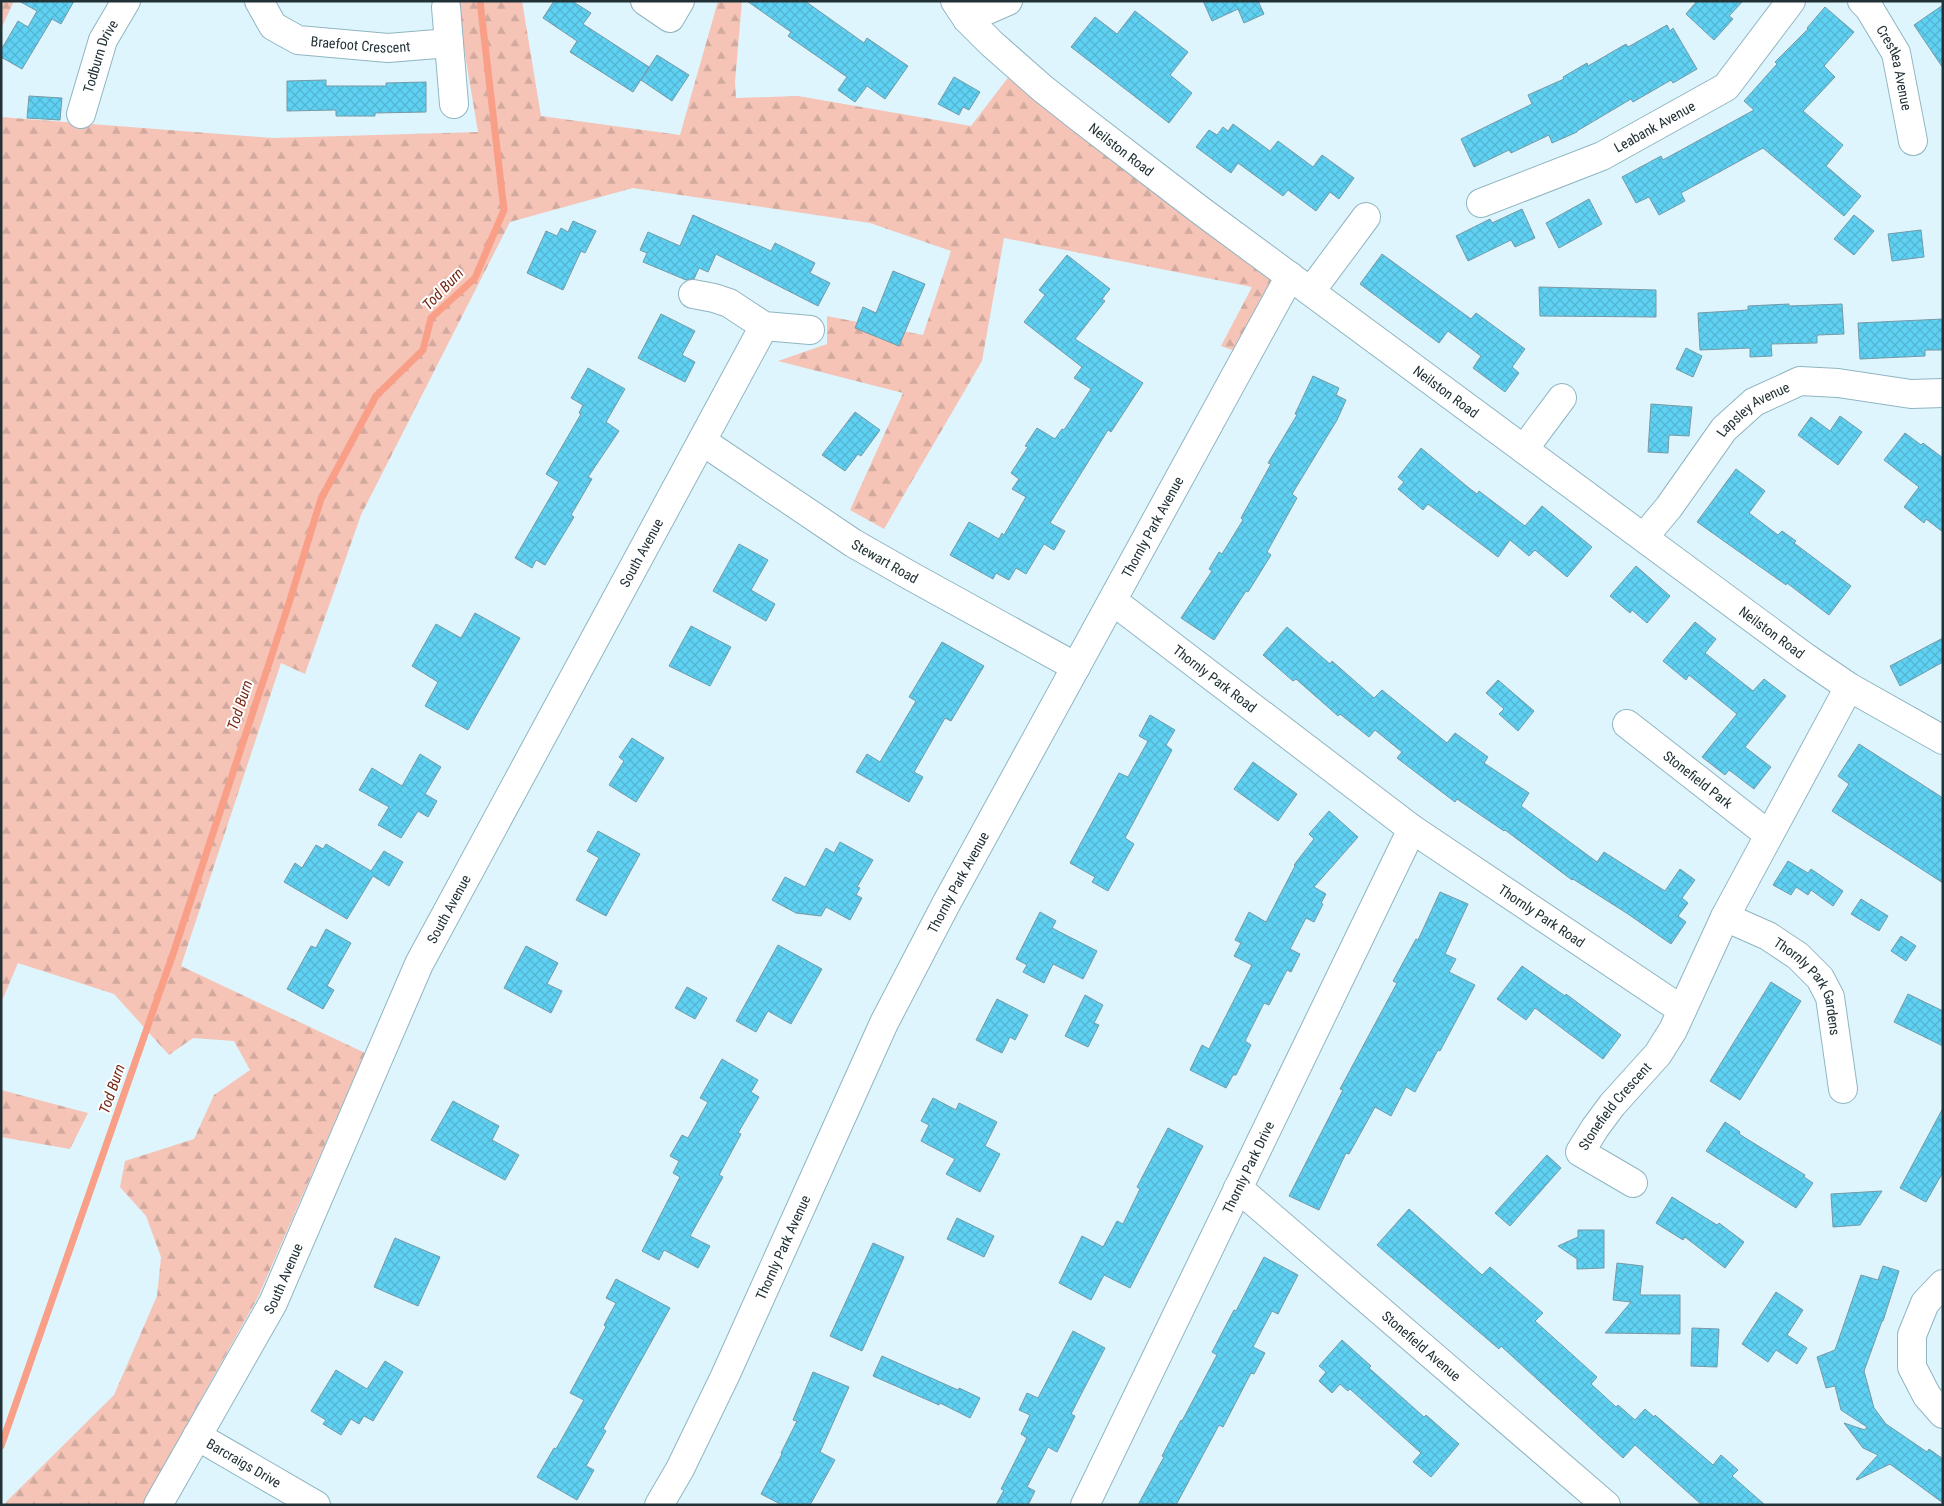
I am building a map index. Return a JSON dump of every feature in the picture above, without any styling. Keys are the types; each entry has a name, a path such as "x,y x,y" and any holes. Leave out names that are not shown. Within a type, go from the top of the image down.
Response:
{"street":[{"name":"Todburn Drive","path":"81,114 103,40 126,1"},
{"name":"Braefoot Crescent","path":"259,1 273,26 298,40 388,48 449,43"},
{"path":"645,1 670,18 680,1"},
{"path":"961,10 1008,1"},
{"name":"Leabank Avenue","path":"1481,203 1602,156 1726,87 1791,1"},
{"name":"Crestlea Avenue","path":"1862,1 1869,8 1896,53 1913,141"},
{"path":"446,7 454,104"},
{"name":"Neilston Road","path":"961,10 991,43 1042,88 1200,210 1731,603 1848,687 1943,740"},
{"name":"Thornly Park Avenue","path":"659,1505 680,1469 725,1376 884,1023 946,904 1076,667 1300,284 1366,217"},
{"path":"692,294 730,303 764,326 810,330"},
{"name":"South Avenue","path":"158,1505 273,1302 419,964 764,326"},
{"name":"Lapsley Avenue","path":"1644,538 1669,507 1724,429 1754,402 1800,381 1838,383 1911,394 1943,393"},
{"path":"1524,449 1562,398"},
{"name":"Stewart Road","path":"702,441 854,542 1076,667"},
{"name":"Thornly Park Road","path":"1113,601 1412,829 1682,1010"},
{"path":"1682,1010 1725,916 1848,687"},
{"name":"Stonefield Park","path":"1627,724 1769,835"},
{"name":"Thornly Park Drive","path":"1085,1505 1412,829"},
{"name":"Thornly Park Gardens","path":"1725,916 1768,936 1798,956 1820,978 1830,997 1843,1089"},
{"name":"Stonefield Crescent","path":"1633,1183 1580,1152 1612,1105 1658,1054 1674,1030 1682,1010"},
{"name":"Stonefield Avenue","path":"1238,1188 1606,1505"},
{"path":"1943,1284 1925,1303 1912,1335 1912,1367 1927,1396 1943,1414"},
{"name":"Barcraigs Drive","path":"197,1436 316,1505"}],"green space":[{"path":"1,1 14,1 1,29"},
{"path":"456,1 522,1 541,116 680,135 718,1 742,1 735,82 736,98 798,96 971,126 1010,75 1276,282 1235,351 1221,346 1252,287 1004,238 982,361 884,529 850,510 903,393 778,361 827,344 827,316 923,335 951,251 870,223 633,188 510,222 361,515 305,674 281,663 181,966 365,1053 258,1297 142,1505 5,1505 114,1395 157,1296 161,1257 146,1216 120,1187 125,1161 194,1139 214,1095 250,1070 234,1041 193,1038 169,1055 114,994 18,963 1,1003 1,117 273,138 478,132"},
{"path":"1,1090 88,1113 70,1149 1,1137"}],"building":[{"path":"19,1 74,1 61,24 52,19 22,69 1,57 1,50 18,21 28,27 37,11"},
{"path":"554,1 572,1 591,13 583,24 649,67 633,92 570,52 577,41 543,18"},
{"path":"747,1 805,1 864,43 867,38 908,66 885,99 867,86 855,102 838,90 847,77 788,36 791,32"},
{"path":"1203,1 1258,1 1264,14 1244,23 1238,9 1212,21"},
{"path":"1697,1 1743,1 1729,16 1733,19 1714,40 1686,14"},
{"path":"1943,5 1943,68 1914,25"},
{"path":"1825,7 1854,32 1824,66 1835,77 1803,111 1843,145 1826,166 1861,196 1844,216 1763,148 1681,193 1685,201 1659,215 1649,197 1636,203 1622,177 1661,156 1663,160 1754,110 1744,101 1777,64 1775,62 1808,29"},
{"path":"1135,11 1188,52 1170,75 1192,93 1169,123 1071,47 1095,17 1117,34"},
{"path":"1667,25 1670,31 1673,28 1697,69 1673,83 1671,80 1633,102 1631,99 1577,132 1552,143 1549,135 1511,153 1509,150 1474,167 1461,139 1532,104 1528,95 1564,79 1563,77 1587,63 1588,66 1626,44 1628,47"},
{"path":"657,55 689,75 672,101 641,80"},
{"path":"954,77 980,92 969,110 963,107 959,115 938,104"},
{"path":"326,80 326,86 386,86 386,83 426,82 426,112 375,113 375,116 336,116 336,110 287,111 287,81"},
{"path":"29,96 62,98 60,120 27,118"},
{"path":"1233,124 1270,151 1278,141 1313,167 1322,155 1354,178 1339,199 1330,192 1316,211 1288,190 1283,196 1238,163 1231,173 1196,147 1209,130 1217,135 1223,127 1228,131"},
{"path":"1589,199 1602,224 1559,248 1546,223"},
{"path":"1522,209 1535,238 1515,247 1511,240 1468,261 1456,236 1490,219 1492,223"},
{"path":"693,215 771,251 775,243 815,263 810,273 830,283 818,306 716,254 708,272 699,268 694,279 686,280 643,262 647,253 640,250 648,232 680,246"},
{"path":"1854,215 1874,231 1854,255 1834,239"},
{"path":"573,221 596,231 585,253 581,251 563,290 527,273 546,231 557,236 561,228 568,232"},
{"path":"1921,230 1924,257 1892,261 1888,234"},
{"path":"1382,254 1471,319 1476,313 1525,349 1512,367 1519,373 1505,392 1473,368 1481,356 1448,331 1439,343 1360,284"},
{"path":"1067,255 1110,289 1102,299 1105,301 1075,339 1143,383 1111,432 1108,430 1050,523 1065,531 1054,550 1044,544 1026,574 1016,568 1009,580 996,573 993,579 950,555 969,522 999,539 1002,533 1004,535 1026,497 1012,489 1019,479 1011,473 1028,447 1025,446 1037,428 1055,439 1062,429 1064,430 1091,389 1074,378 1082,367 1024,322 1045,295 1039,290"},
{"path":"893,271 925,284 899,346 855,328 863,307 876,313"},
{"path":"1539,287 1656,290 1656,317 1540,316"},
{"path":"1789,304 1789,306 1842,304 1844,334 1817,335 1817,343 1771,344 1772,356 1750,357 1750,348 1700,350 1698,313 1748,310 1748,306"},
{"path":"661,314 695,331 682,355 695,362 685,382 638,358"},
{"path":"1943,319 1943,350 1925,350 1925,356 1860,359 1858,323"},
{"path":"1686,348 1702,356 1693,377 1676,369"},
{"path":"588,368 625,389 606,422 619,431 588,477 592,479 571,515 574,517 545,565 536,560 532,568 515,558 559,482 546,474 581,414 579,413 583,405 571,398"},
{"path":"1313,376 1339,388 1336,395 1346,400 1337,420 1292,494 1297,498 1267,552 1271,555 1248,592 1246,591 1214,640 1181,618 1212,571 1209,569 1219,552 1222,554 1243,520 1241,518 1271,464 1268,463 1297,415 1295,414"},
{"path":"1651,404 1692,407 1689,436 1669,435 1668,453 1648,452"},
{"path":"855,412 880,430 861,456 858,454 845,471 822,455"},
{"path":"1840,416 1862,432 1838,465 1798,435 1811,417 1830,431"},
{"path":"1905,433 1921,445 1923,443 1943,458 1943,532 1926,519 1924,523 1904,507 1919,487 1884,460"},
{"path":"1421,448 1477,494 1479,491 1525,526 1542,506 1592,547 1567,577 1535,550 1529,556 1510,540 1498,557 1428,504 1423,510 1398,489 1404,482 1398,477"},
{"path":"1736,469 1765,491 1749,513 1778,535 1782,531 1796,541 1794,543 1851,586 1829,615 1787,583 1786,585 1697,522"},
{"path":"739,544 768,560 751,590 775,604 766,621 713,591"},
{"path":"1636,566 1670,596 1647,623 1632,610 1630,613 1610,596"},
{"path":"475,613 520,638 468,730 425,706 438,682 412,666 436,624 461,638"},
{"path":"1695,622 1716,639 1705,653 1753,691 1764,679 1786,696 1745,747 1771,767 1754,789 1729,770 1725,775 1702,757 1737,714 1689,675 1686,680 1663,661"},
{"path":"691,626 731,647 710,686 669,666"},
{"path":"1287,627 1330,664 1332,661 1374,698 1382,690 1447,743 1455,733 1488,757 1484,763 1529,793 1521,806 1597,862 1604,852 1665,891 1680,869 1695,880 1682,898 1688,903 1678,916 1686,922 1671,944 1628,914 1572,880 1505,830 1457,799 1455,802 1397,758 1402,752 1375,730 1369,737 1340,714 1338,716 1296,679 1293,681 1263,655"},
{"path":"1943,638 1943,662 1900,686 1890,666"},
{"path":"942,642 984,666 951,721 945,718 914,772 923,777 909,802 856,772 867,754 880,762 916,701 909,697"},
{"path":"1498,680 1534,711 1518,731 1499,714 1504,709 1486,693"},
{"path":"1150,715 1175,730 1166,745 1172,750 1125,838 1134,844 1108,891 1092,882 1095,877 1070,863 1119,773 1128,777 1148,741 1139,736"},
{"path":"632,738 664,758 636,802 609,785 624,761 619,757"},
{"path":"1859,744 1943,798 1943,883 1832,811 1849,784 1838,776"},
{"path":"420,754 441,767 425,794 437,801 428,817 418,811 401,838 378,825 389,807 359,790 372,768 402,786"},
{"path":"1253,762 1297,794 1278,821 1234,789"},
{"path":"1329,811 1358,837 1314,887 1326,894 1321,903 1323,904 1314,922 1306,918 1290,949 1300,954 1291,972 1287,970 1269,1005 1264,1003 1245,1041 1251,1045 1236,1075 1233,1075 1226,1088 1190,1070 1202,1045 1209,1049 1252,965 1234,956 1241,943 1235,940 1249,912 1266,922 1294,865 1314,839 1309,834"},
{"path":"598,831 640,854 606,916 576,900 599,858 587,851"},
{"path":"840,842 873,860 857,887 860,888 856,895 862,898 850,920 826,907 821,916 796,913 772,900 785,877 805,887 826,848 834,853"},
{"path":"326,844 371,871 384,851 403,862 389,886 373,876 347,919 284,882 295,863 302,868 316,845 323,849"},
{"path":"1788,861 1808,873 1811,869 1843,891 1833,906 1811,890 1808,895 1796,887 1791,895 1773,885"},
{"path":"1440,892 1468,904 1445,954 1456,959 1449,972 1475,985 1440,1051 1438,1050 1415,1092 1406,1087 1391,1116 1375,1107 1349,1154 1346,1153 1319,1210 1289,1196 1343,1090 1340,1089 1397,983 1393,981 1416,939 1418,940"},
{"path":"1861,899 1888,916 1879,931 1851,914"},
{"path":"1040,912 1056,921 1052,928 1097,951 1083,979 1053,964 1044,983 1023,972 1027,965 1016,959"},
{"path":"326,929 351,943 327,986 334,990 323,1009 287,989 311,946 316,948"},
{"path":"1901,936 1916,946 1906,961 1891,951"},
{"path":"778,945 822,969 791,1024 768,1011 756,1032 736,1021"},
{"path":"526,946 558,963 547,984 562,991 551,1013 504,988"},
{"path":"1522,966 1565,996 1566,994 1621,1035 1603,1059 1535,1008 1526,1020 1497,999"},
{"path":"1771,982 1801,1001 1740,1100 1710,1081"},
{"path":"687,987 707,998 695,1019 675,1008"},
{"path":"1908,994 1943,1011 1943,1046 1894,1022"},
{"path":"1085,995 1103,1005 1094,1023 1099,1025 1088,1047 1065,1036"},
{"path":"997,999 1028,1015 1015,1040 1010,1037 1002,1053 976,1040"},
{"path":"722,1059 758,1080 751,1092 759,1097 738,1133 741,1134 719,1175 723,1177 690,1236 710,1246 698,1268 664,1250 659,1260 642,1251 680,1177 673,1173 679,1161 670,1156 682,1135 688,1138 708,1102 700,1098"},
{"path":"933,1098 956,1110 959,1103 997,1122 985,1146 1000,1154 980,1192 946,1174 955,1159 921,1141 929,1125 921,1121"},
{"path":"453,1101 499,1126 492,1140 519,1155 505,1180 431,1140"},
{"path":"1943,1108 1943,1172 1926,1202 1900,1188"},
{"path":"1725,1122 1740,1132 1739,1134 1805,1175 1804,1177 1813,1183 1796,1208 1706,1151"},
{"path":"1168,1128 1203,1146 1130,1288 1104,1275 1091,1300 1059,1283 1082,1236 1103,1247 1117,1221 1123,1224 1140,1189 1137,1187"},
{"path":"1547,1155 1561,1168 1510,1226 1495,1213"},
{"path":"1882,1191 1860,1225 1833,1227 1831,1194"},
{"path":"1672,1197 1717,1225 1719,1223 1744,1242 1725,1268 1685,1237 1683,1240 1656,1223"},
{"path":"1409,1209 1482,1275 1490,1267 1543,1313 1535,1321 1597,1377 1591,1384 1616,1407 1618,1405 1635,1420 1645,1409 1654,1417 1655,1415 1713,1465 1721,1455 1738,1470 1732,1476 1765,1505 1702,1505 1635,1445 1623,1458 1501,1346 1499,1349 1377,1245"},
{"path":"957,1218 994,1236 984,1257 947,1239"},
{"path":"1578,1230 1604,1230 1604,1268 1577,1269 1577,1259 1558,1246 1578,1237"},
{"path":"395,1238 440,1257 418,1306 374,1287"},
{"path":"873,1243 904,1257 862,1351 830,1336"},
{"path":"1264,1257 1298,1275 1278,1314 1272,1311 1253,1347 1265,1353 1254,1374 1251,1373 1223,1427 1219,1425 1176,1505 1138,1505 1164,1457 1162,1456 1217,1355 1212,1352"},
{"path":"1617,1263 1643,1266 1640,1295 1680,1295 1680,1334 1605,1333 1631,1302 1613,1300"},
{"path":"1883,1266 1899,1271 1864,1371 1874,1408 1886,1424 1927,1452 1929,1449 1943,1459 1943,1503 1890,1464 1856,1479 1878,1455 1863,1448 1844,1423 1865,1430 1867,1427 1841,1410 1835,1386 1826,1388 1817,1357 1835,1350 1861,1275 1878,1280"},
{"path":"616,1279 670,1308 603,1429 606,1431 586,1466 594,1470 577,1500 537,1477 554,1448 556,1449 584,1400 570,1393 606,1327 604,1325 616,1303 606,1298"},
{"path":"1776,1292 1803,1310 1787,1335 1807,1348 1797,1364 1776,1350 1768,1362 1742,1344"},
{"path":"1692,1328 1719,1329 1717,1367 1691,1366"},
{"path":"1073,1331 1105,1348 1071,1414 1075,1416 1057,1452 1048,1447 1027,1487 1035,1491 1028,1505 996,1505 1004,1490 1001,1489 1027,1438 1021,1434 1030,1415 1019,1410 1027,1393 1038,1398"},
{"path":"1342,1340 1371,1366 1369,1368 1424,1417 1426,1415 1459,1444 1431,1477 1413,1462 1421,1453 1350,1389 1348,1391 1340,1384 1332,1393 1319,1381 1326,1372 1319,1366"},
{"path":"882,1356 980,1398 970,1418 940,1403 939,1405 873,1376"},
{"path":"385,1361 403,1372 373,1421 364,1416 359,1424 351,1419 341,1435 323,1424 326,1420 311,1411 336,1370 367,1389"},
{"path":"813,1372 849,1387 820,1452 835,1460 810,1505 782,1505 761,1494 797,1421 793,1420"}],"waterway":[{"name":"Tod Burn","path":"1,1446 174,951 289,603 321,499 376,396 423,350 431,318 475,278 504,210 480,1"}]}
